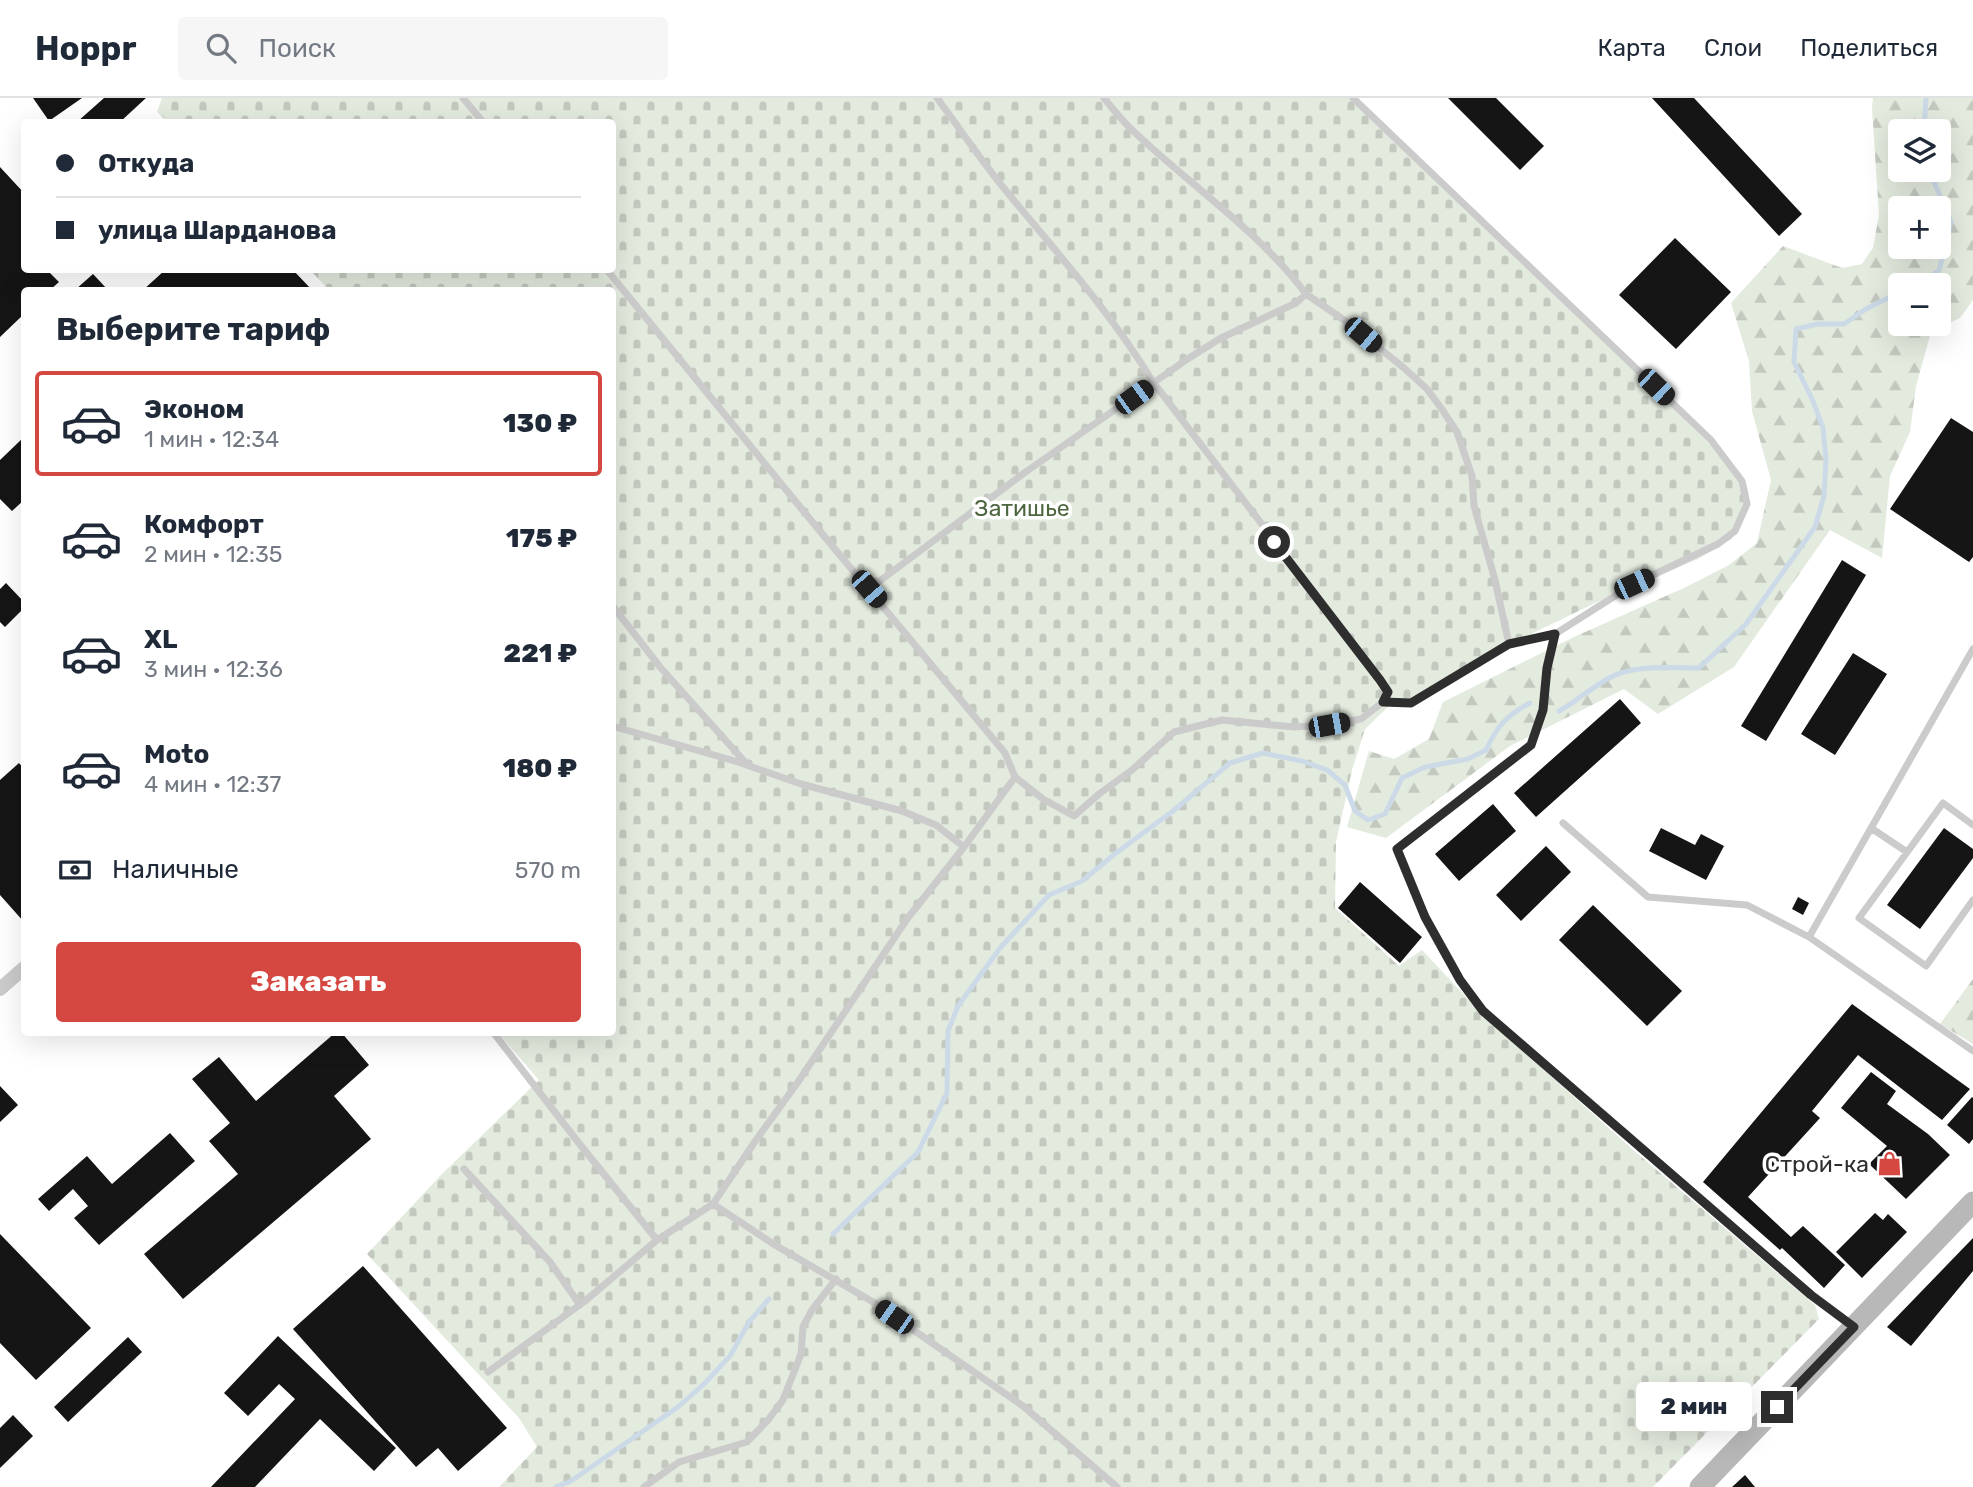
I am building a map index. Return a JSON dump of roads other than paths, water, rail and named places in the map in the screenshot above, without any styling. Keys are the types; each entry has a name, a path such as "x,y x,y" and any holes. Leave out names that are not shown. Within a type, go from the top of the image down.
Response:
{"main road":[{"path":"1700,1487 1973,1202"}],"street":[{"path":"0,989 21,971"}],"lane":[{"path":"463,98 480,119"},
{"path":"609,273 1005,753 1014,777 1043,799 1074,816 1174,732 1222,720 1294,727 1329,725 1361,719 1383,702 1388,692 1372,668 1153,383 1135,352 937,98"},
{"path":"1104,98 1128,126 1253,236 1306,293 1347,322 1427,389 1457,432 1472,476 1474,506 1509,644"},
{"path":"1353,98 1711,440 1742,481 1747,504 1735,531 1718,544 1634,584 1555,634 1509,644 1411,703 1383,702"},
{"path":"869,589 1027,471 1153,383 1221,338 1296,303 1306,293"},
{"path":"616,611 660,667 748,765"},
{"path":"1555,634 1547,668 1543,710 1531,745 1397,849 1425,917 1460,980 1483,1011 1811,1295 1854,1327"},
{"path":"1809,937 1973,649"},
{"path":"616,727 748,765 801,784 902,811 936,825 964,847"},
{"path":"488,1372 580,1305 657,1240 713,1204 907,919 964,847 1014,777"},
{"path":"1973,825 1943,803 1859,918 1926,966 1973,900"},
{"path":"1563,823 1648,897 1748,905 1809,937 1973,1051"},
{"path":"1871,828 1907,852"},
{"path":"496,1036 657,1240"},
{"path":"464,1169 550,1262 580,1305"},
{"path":"713,1204 775,1245 873,1301 1023,1406 1117,1487"},
{"path":"644,1487 679,1462 747,1442 768,1420 783,1400 801,1354 803,1327 812,1310 836,1279"}],"waterway":[{"path":"1925,119 1926,98"},
{"path":"1934,182 1951,222 1939,271 1936,273"},
{"path":"1559,711 1621,673 1654,668 1699,668 1746,624 1815,527 1824,496 1826,459 1823,428 1794,362 1796,329 1818,324 1844,324 1888,298"},
{"path":"833,1234 918,1152 947,1093 948,1031 958,1006 1000,948 1049,895 1082,881 1230,763 1263,753 1302,761 1327,770 1345,785 1355,811 1368,820 1385,814 1402,778 1425,767 1468,759 1486,750 1503,722 1530,703"},
{"path":"556,1487 571,1481 678,1407 730,1356 749,1322 769,1299"}],"place":[{"name":"Строй-ка","path":"1889,1164"}],"park label":[{"name":"Затишье","path":"1022,508"}]}
